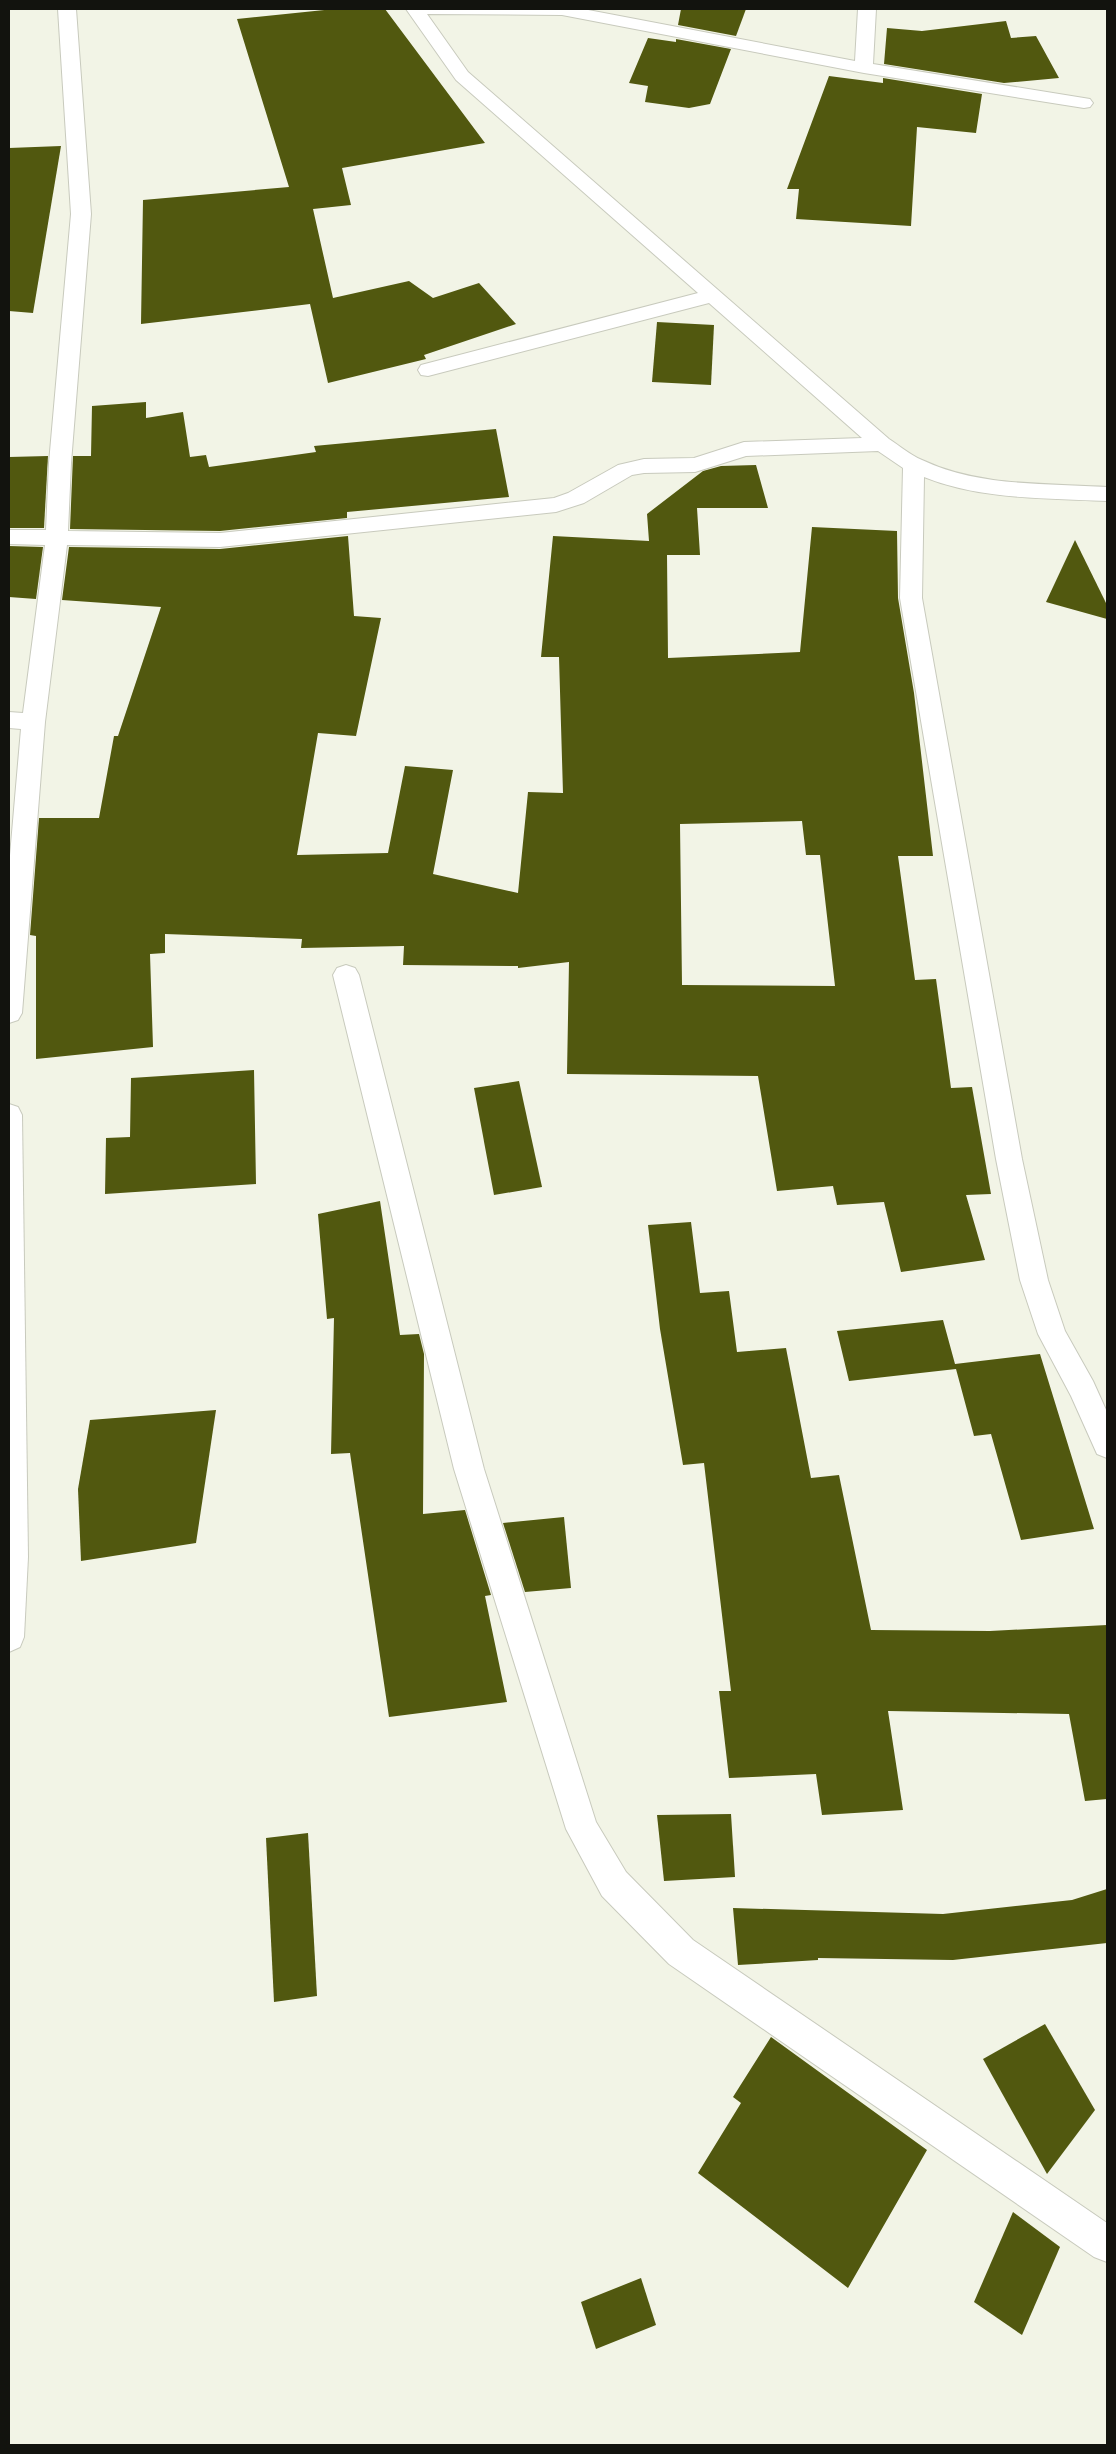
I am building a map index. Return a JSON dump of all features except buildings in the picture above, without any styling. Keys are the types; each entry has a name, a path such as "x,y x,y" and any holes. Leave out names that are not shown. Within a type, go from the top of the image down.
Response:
{"street":[{"path":"9,1013 33,722 58,538 60,464 81,214 67,9"},
{"path":"415,9 562,10 864,68 1084,104"},
{"path":"415,9 462,76 882,444 914,465 940,475 979,484 1107,494"},
{"path":"864,68 867,9"},
{"path":"428,370 712,296"},
{"path":"9,537 220,540 556,505 576,498 626,470 644,466 695,465 744,449 778,446 882,444"},
{"path":"914,465 911,598 1009,1160 1034,1280 1052,1334 1083,1390 1107,1445"},
{"path":"9,720 33,722"},
{"path":"346,975 469,1469 582,1829 614,1884 681,1952 1107,2244"},
{"path":"9,1115 10,1412 13,1557 9,1637"}]}
